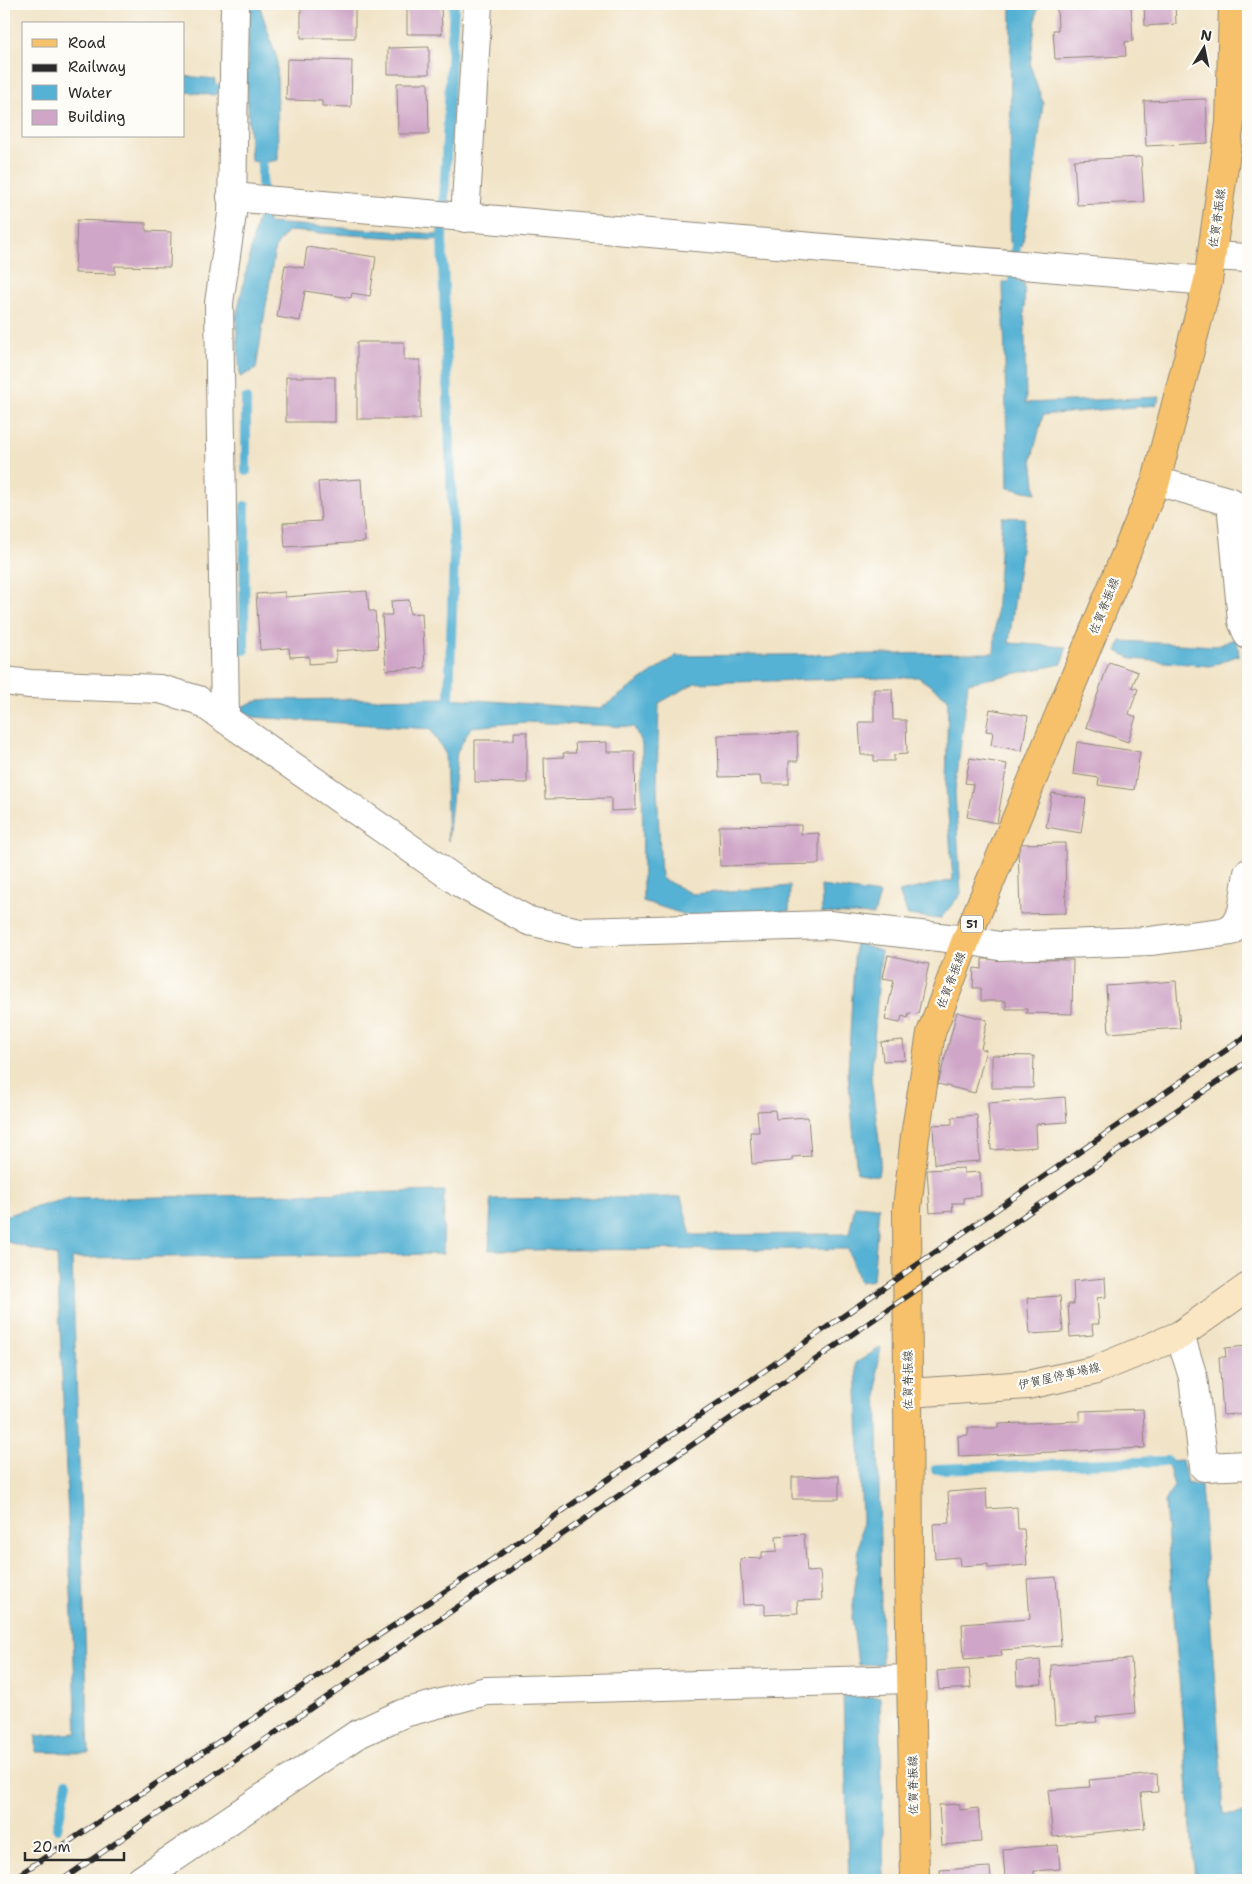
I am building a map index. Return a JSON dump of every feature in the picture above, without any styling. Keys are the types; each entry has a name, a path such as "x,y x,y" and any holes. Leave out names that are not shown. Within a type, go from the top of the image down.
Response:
{"main road":[{"name":"佐賀脊振線","path":"915,1880 911,1680 907,1209 915,1136 931,1033 966,940 1156,481 1210,269 1230,123 1233,4"},
{"name":"伊賀屋停車場線","path":"909,1393 1027,1386 1093,1371 1180,1335 1248,1287"}],"street":[{"path":"225,718 219,303 232,214 235,4"},
{"path":"466,218 478,4"},
{"path":"231,197 1028,266 1210,269 1248,258"},
{"path":"1156,481 1231,502 1242,621 1248,635"},
{"path":"4,681 30,684 160,689 198,700 463,885 529,920 579,932 829,925 966,940 999,946 1150,941 1231,930 1242,912 1248,873"},
{"path":"1180,1335 1193,1377 1204,1467 1248,1465"},
{"path":"141,1880 356,1735 404,1713 486,1691 911,1680"}],"water":[{"path":"249,4 259,4 277,59 278,160 262,163 251,161 247,88"},
{"path":"1011,4 1038,4 1030,65 1043,103 1032,193 1022,246 1010,242"},
{"path":"185,76 215,79 215,95 185,92"},
{"path":"259,212 267,213 268,223 436,234 442,238 432,240 287,231 275,248 256,369 240,377 236,318"},
{"path":"1003,282 1024,282 1026,403 1160,397 1156,405 1043,415 1032,458 1036,493 1008,488"},
{"path":"1002,517 1025,518 1009,643 1066,647 1062,664 968,683 955,792 961,894 940,919 908,915 899,892 953,880 946,788 948,698 918,677 695,683 659,703 657,784 661,878 692,894 790,886 789,911 689,916 643,901 642,745 634,727 526,722 471,727 457,752 448,841 445,753 430,729 253,717 238,708 259,700 449,698 600,709 676,656 994,653"},
{"path":"1237,638 1239,655 1211,666 1132,659 1117,651 1121,641 1216,646"},
{"path":"821,886 880,894 874,915 822,913"},
{"path":"855,943 881,951 871,1078 881,1157 878,1176 857,1173 848,1073"},
{"path":"444,1191 443,1254 72,1258 89,1753 36,1752 36,1736 77,1733 57,1256 4,1241 4,1216 65,1199"},
{"path":"681,1197 691,1235 849,1234 855,1205 879,1207 873,1280 859,1282 848,1249 489,1250 491,1199"},
{"path":"881,1347 877,1370 882,1664 858,1665 852,1617 862,1520 856,1363"},
{"path":"1182,1460 1187,1483 1201,1486 1224,1814 1248,1813 1248,1875 1195,1879 1165,1502 1174,1486 1167,1461"},
{"path":"843,1695 880,1697 884,1880 849,1880"}],"building":[{"path":"311,4 355,4 355,38 301,38 301,6 311,6"},
{"path":"407,4 441,4 442,34 407,34"},
{"path":"1057,4 1131,4 1133,41 1125,42 1126,56 1055,59 1053,30 1058,30"},
{"path":"1144,4 1175,4 1176,24 1145,26"},
{"path":"429,47 429,74 388,74 388,48"},
{"path":"287,59 352,61 351,107 322,106 322,101 286,100"},
{"path":"397,83 428,83 429,134 398,134"},
{"path":"1206,99 1208,143 1146,146 1144,101"},
{"path":"1141,157 1144,202 1077,205 1074,160"},
{"path":"77,220 146,223 146,231 171,232 170,267 115,266 115,274 75,273"},
{"path":"307,247 376,257 370,296 352,293 351,298 305,291 300,321 277,317 285,265 304,268"},
{"path":"357,342 404,342 404,360 420,360 420,419 357,419"},
{"path":"286,377 335,377 335,422 286,422"},
{"path":"361,479 365,542 285,547 283,523 321,521 318,482"},
{"path":"367,591 369,611 375,611 378,648 336,651 336,662 309,664 309,656 290,657 289,648 260,650 256,594 285,592 285,597"},
{"path":"409,600 410,614 422,613 425,668 386,670 382,615 392,615 391,601"},
{"path":"1109,662 1138,672 1132,687 1138,689 1129,714 1136,717 1128,742 1086,727"},
{"path":"874,689 892,689 893,720 906,720 907,754 894,755 894,761 874,761 874,755 861,755 859,722 874,722"},
{"path":"990,709 1028,716 1022,751 991,745 993,732 986,731"},
{"path":"514,732 527,732 527,783 475,782 475,740 514,740"},
{"path":"797,733 798,761 789,761 789,784 761,784 760,776 719,777 718,735"},
{"path":"607,742 607,752 635,752 636,810 611,811 611,798 545,799 544,758 564,757 563,753 576,753 575,743"},
{"path":"1077,742 1140,752 1134,790 1098,785 1099,778 1073,774"},
{"path":"970,758 1007,764 997,823 967,817 973,784 965,783"},
{"path":"1052,793 1086,799 1081,833 1046,827"},
{"path":"801,825 801,834 819,833 819,864 720,866 719,826"},
{"path":"1065,843 1066,913 1020,914 1018,844"},
{"path":"888,955 929,964 918,1014 909,1013 908,1018 902,1016 900,1023 885,1020 894,980 883,978"},
{"path":"982,959 1073,960 1072,1014 1026,1013 1027,1009 1006,1009 1006,1001 981,1001 981,988 973,988 974,968 982,969"},
{"path":"1176,981 1180,1028 1109,1033 1106,986"},
{"path":"957,1012 987,1020 981,1049 986,1050 975,1093 938,1084"},
{"path":"903,1040 905,1060 883,1061 881,1042"},
{"path":"992,1055 1034,1056 1033,1088 992,1088"},
{"path":"1065,1097 1067,1122 1036,1124 1037,1147 991,1150 988,1103"},
{"path":"775,1110 776,1119 808,1117 811,1156 792,1157 792,1161 752,1164 750,1132 759,1132 757,1111"},
{"path":"977,1115 980,1161 935,1164 933,1125 952,1124 952,1117"},
{"path":"964,1168 964,1173 980,1172 981,1196 963,1198 964,1203 952,1203 953,1211 930,1213 927,1170"},
{"path":"1105,1278 1106,1297 1097,1298 1099,1324 1092,1324 1093,1335 1070,1337 1068,1304 1074,1304 1073,1281"},
{"path":"1060,1296 1063,1332 1030,1334 1027,1298"},
{"path":"1248,1346 1248,1413 1223,1415 1219,1357 1226,1357 1225,1348"},
{"path":"1143,1409 1145,1448 959,1456 958,1436 968,1435 968,1428 998,1428 998,1424 1080,1421 1080,1411"},
{"path":"839,1476 839,1499 792,1499 792,1477"},
{"path":"986,1489 987,1509 1017,1507 1018,1529 1024,1529 1027,1565 988,1568 988,1564 960,1566 959,1557 935,1559 933,1524 950,1523 948,1492"},
{"path":"804,1534 807,1572 820,1571 822,1600 797,1601 798,1613 765,1615 765,1604 743,1605 740,1559 762,1558 762,1552 777,1551 776,1536"},
{"path":"1056,1577 1061,1646 1001,1650 1002,1656 964,1659 962,1624 1030,1619 1027,1579"},
{"path":"1131,1659 1135,1713 1096,1717 1097,1722 1055,1725 1051,1665"},
{"path":"1040,1660 1042,1684 1017,1685 1016,1662"},
{"path":"969,1669 971,1688 939,1690 937,1671"},
{"path":"1157,1774 1158,1792 1141,1793 1145,1828 1053,1837 1048,1790 1090,1787 1089,1780"},
{"path":"960,1804 960,1810 978,1808 981,1842 942,1845 939,1805"},
{"path":"1058,1845 1060,1869 1034,1871 1034,1880 1005,1880 1003,1849"},
{"path":"990,1867 991,1880 941,1880 940,1870"}],"waterway":[{"path":"449,698 454,555 442,238 454,4"},
{"path":"215,89 234,88"},
{"path":"262,163 262,200"},
{"path":"1013,282 1016,244"},
{"path":"246,399 246,471"},
{"path":"244,650 245,506"},
{"path":"936,1469 1167,1461"},
{"path":"57,1828 67,1783"}],"railway":[{"path":"11,1880 483,1566 1248,1035"},
{"path":"62,1880 1248,1061"}]}
